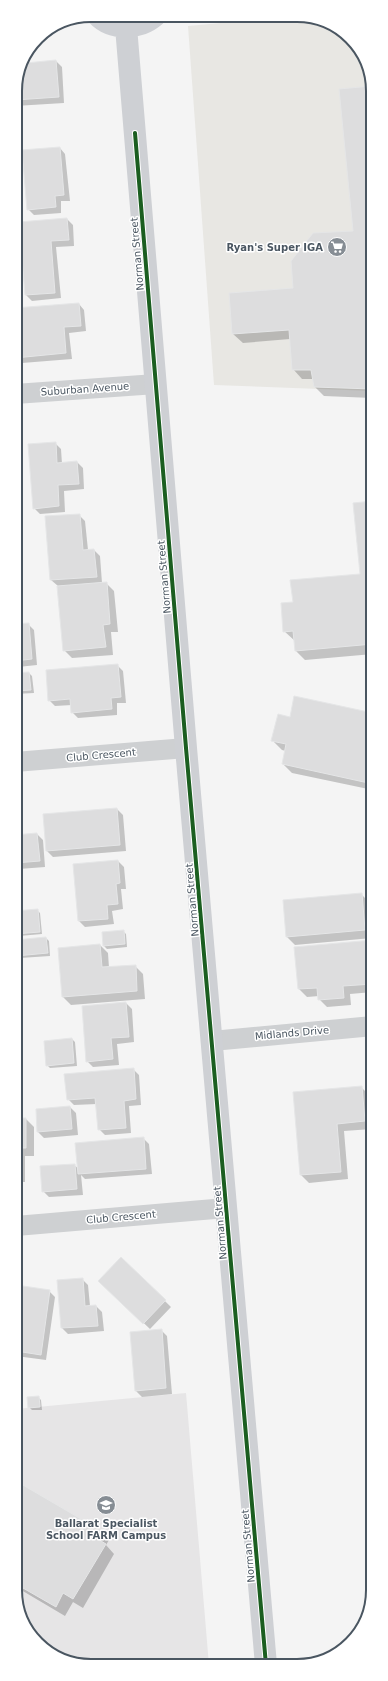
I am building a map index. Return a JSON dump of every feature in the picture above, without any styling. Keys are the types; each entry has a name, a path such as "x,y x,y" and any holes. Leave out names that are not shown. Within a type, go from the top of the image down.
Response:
{"main road":[{"path":"109,22 126,27 144,22"},
{"name":"Norman Street","path":"126,27 186,748 265,1659"}],"street":[{"name":"Suburban Avenue","path":"22,394 156,384"},
{"name":"Club Crescent","path":"22,761 186,748"},
{"name":"Midlands Drive","path":"212,1041 366,1027"},
{"name":"Club Crescent","path":"22,1225 226,1208"}],"shaded area":[{"path":"231,22 311,23 332,31 343,39 357,56 361,64 364,73 366,91 366,391 214,385 188,26"},
{"name":"Ballarat Specialist School FARM Campus","path":"186,1393 208,1659 77,1658 60,1652 42,1639 36,1632 29,1621 26,1612 22,1590 22,1408"}],"building":[{"path":"56,60 59,97 22,100 24,73 28,63"},
{"name":"Ryan's Super IGA","path":"366,87 366,91 366,389 314,387 311,370 292,370 289,330 232,334 229,293 293,288 291,261 313,233 353,231 339,89"},
{"path":"60,147 64,195 55,196 56,207 27,210 22,150"},
{"path":"67,218 69,240 51,241 55,293 25,295 22,258 22,222"},
{"path":"79,303 81,326 64,327 66,353 22,357 22,307"},
{"path":"56,442 57,463 77,461 79,484 58,485 59,506 33,509 28,444"},
{"path":"366,502 366,645 295,651 293,631 283,632 281,603 293,602 290,580 360,574 353,503"},
{"path":"80,514 83,550 94,549 97,577 50,580 45,516"},
{"path":"107,582 110,624 103,625 106,647 63,651 57,586"},
{"path":"29,623 32,659 22,660 22,624"},
{"path":"118,664 121,697 111,698 112,709 71,713 70,699 48,701 46,670"},
{"path":"22,672 29,672 31,690 22,691"},
{"path":"294,696 366,711 366,782 282,764 286,744 271,741 278,714 290,717"},
{"path":"117,808 120,845 46,851 43,814"},
{"path":"37,833 40,861 22,862 22,834"},
{"path":"118,860 120,883 116,884 118,904 107,905 108,919 78,921 73,864"},
{"path":"362,893 365,930 286,937 283,900"},
{"path":"38,909 40,932 22,933 22,910"},
{"path":"124,930 125,944 103,946 102,932"},
{"path":"46,937 48,953 22,955 22,939"},
{"path":"366,941 366,984 343,986 344,998 318,1000 317,988 298,989 294,947"},
{"path":"100,944 102,967 136,965 137,991 62,997 58,948"},
{"path":"126,1002 129,1037 111,1038 113,1059 86,1062 82,1006"},
{"path":"72,1038 74,1063 46,1066 44,1041"},
{"path":"134,1068 136,1099 124,1101 126,1128 98,1130 95,1098 67,1100 64,1074"},
{"path":"362,1086 365,1121 337,1124 341,1172 300,1175 293,1092"},
{"path":"70,1106 72,1129 37,1132 36,1109"},
{"path":"22,1118 26,1118 26,1148 22,1148"},
{"path":"144,1137 146,1169 78,1174 75,1143"},
{"path":"75,1164 77,1189 42,1192 40,1166"},
{"path":"121,1257 166,1300 143,1324 98,1281"},
{"path":"83,1278 85,1306 96,1305 98,1326 61,1328 57,1280"},
{"path":"22,1286 50,1290 41,1355 22,1352"},
{"path":"162,1329 166,1388 135,1391 130,1332"},
{"path":"39,1396 40,1407 28,1408 27,1397"},
{"path":"22,1484 100,1530 96,1538 106,1544 73,1599 63,1593 56,1607 22,1587"}],"cycle path":[{"path":"135,133 186,748 265,1659"}],"place":[{"name":"Ryan's Super IGA","path":"337,247"},
{"name":"Ballarat Specialist School FARM Campus","path":"106,1505"}]}
